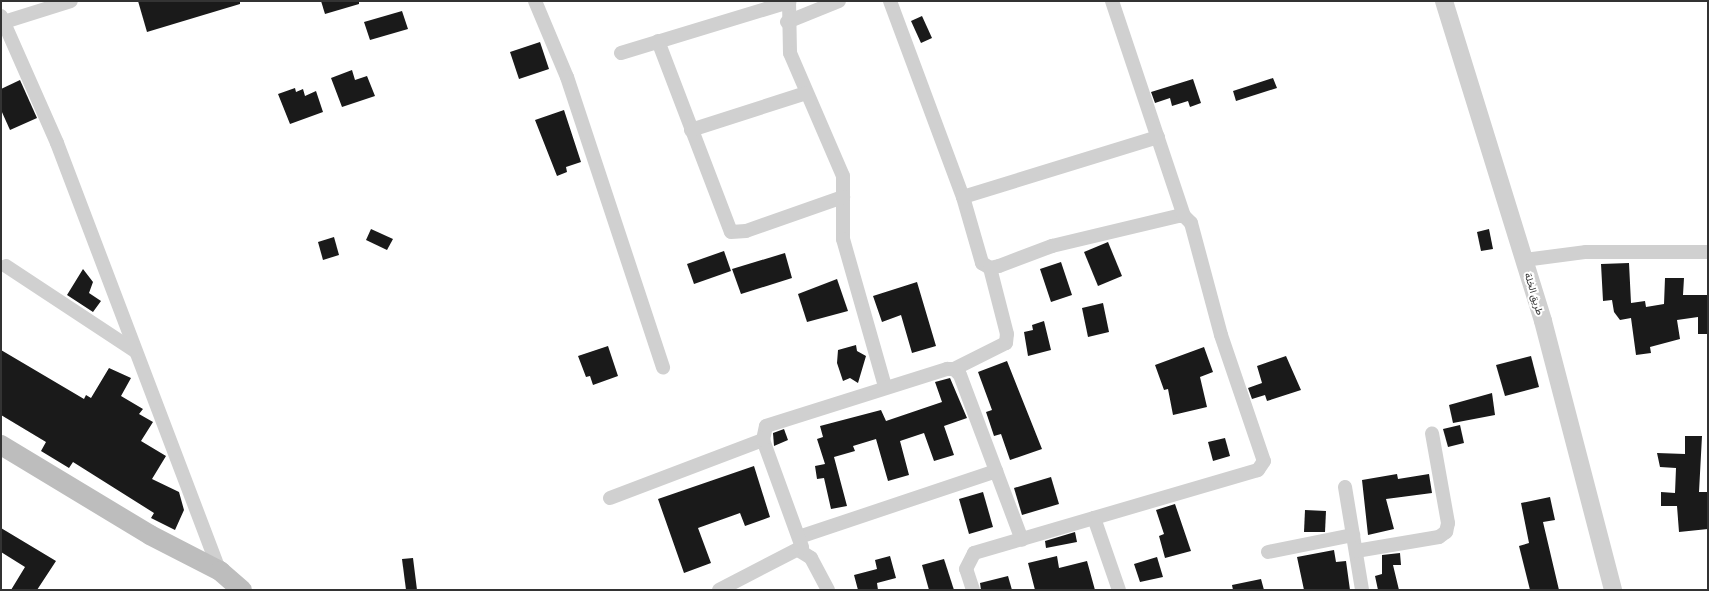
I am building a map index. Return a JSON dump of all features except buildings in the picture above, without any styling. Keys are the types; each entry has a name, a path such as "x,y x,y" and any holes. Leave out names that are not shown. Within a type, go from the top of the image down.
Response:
{"main road":[{"path":"1,444 150,535 220,571 242,590"}],"street":[{"path":"71,1 2,19 57,143 220,571"},
{"path":"535,1 567,78 664,368"},
{"path":"621,53 789,1 787,22 790,53 806,93 837,158 843,176 843,239 885,386"},
{"path":"787,22 839,1"},
{"path":"828,590 811,558 800,544 763,440 766,426 777,420 885,386 954,369 1006,343 1008,338 990,268 982,263 962,197 890,1"},
{"path":"973,590 966,569 969,556 1258,470 1264,461 1221,334 1191,222 1184,216 1112,1"},
{"name":"طريق الخلة","path":"1444,1 1524,260 1613,590"},
{"path":"658,41 731,232 746,231 843,197"},
{"path":"691,130 806,93"},
{"path":"962,197 1158,136"},
{"path":"990,268 1052,246 1184,216"},
{"path":"1524,260 1586,252 1708,252"},
{"path":"6,266 135,351"},
{"path":"954,369 960,375 1022,540"},
{"path":"1356,551 1439,537 1446,532 1448,523 1432,433"},
{"path":"610,498 763,440"},
{"path":"719,590 733,580 800,544 996,471"},
{"path":"1345,486 1362,590"},
{"path":"1094,518 1119,590"},
{"path":"1268,552 1353,535"}]}
